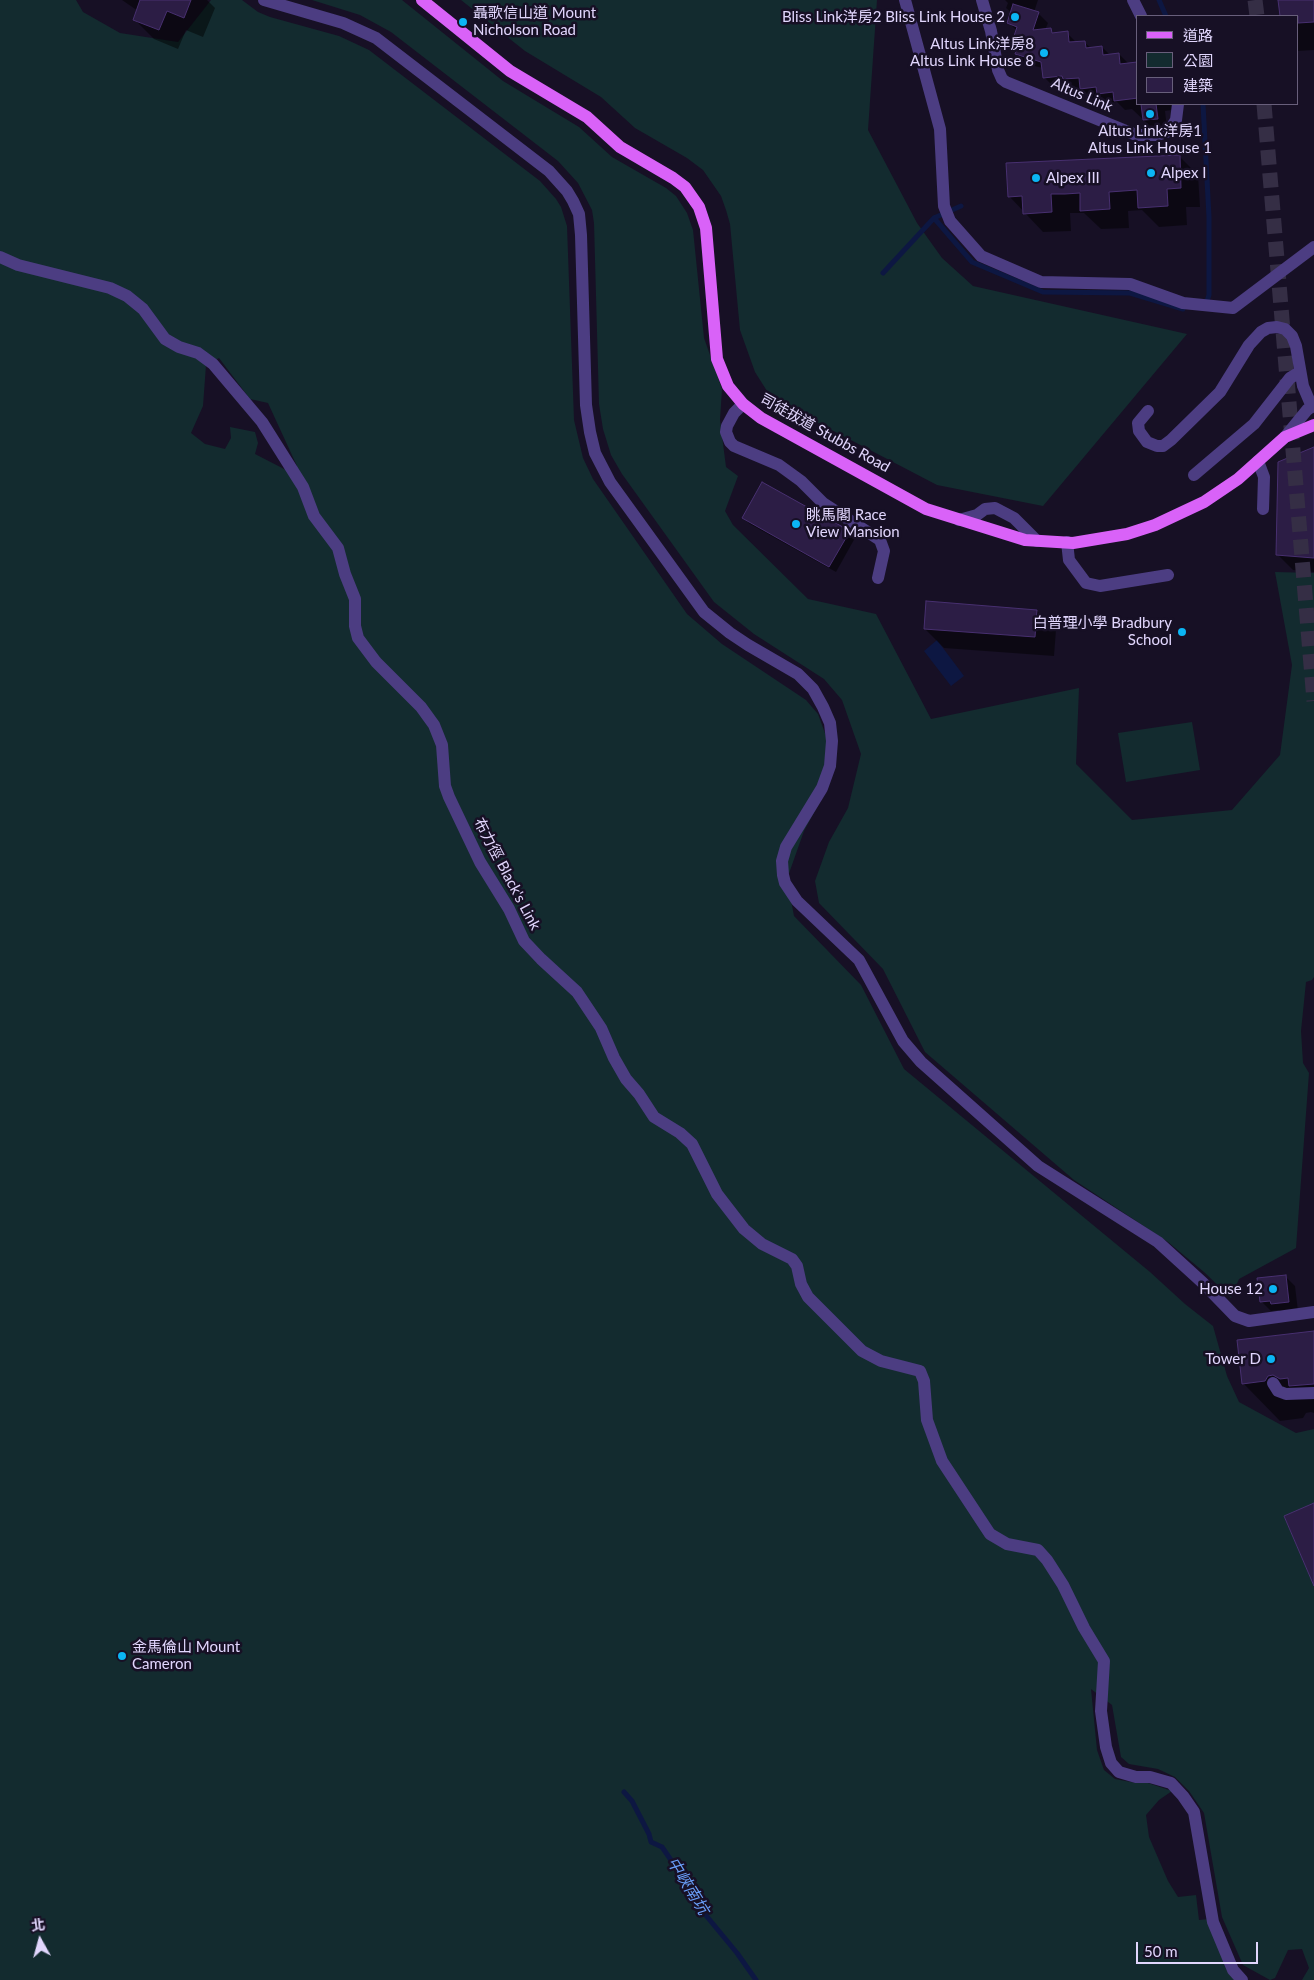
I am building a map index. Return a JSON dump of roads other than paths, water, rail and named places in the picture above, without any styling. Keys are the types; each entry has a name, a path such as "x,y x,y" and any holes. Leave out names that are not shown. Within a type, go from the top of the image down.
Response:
{"main road":[{"name":"司徒拔道 Stubbs Road","path":"422,0 510,71 587,117 620,147 685,187 698,207 706,228 710,254 717,359 728,386 743,404 761,418 926,509 1025,540 1067,542 1106,538 1155,526 1204,502 1238,478 1285,437 1314,424"}],"street":[{"path":"264,0 343,23 376,38 549,171 567,191 576,207 581,224 586,405 592,443 610,482 704,612 730,633 785,665 804,679 819,698 830,724 832,749 828,774 819,795 786,846 782,868 785,883 797,902 859,960 903,1041 921,1062 1038,1166 1158,1242 1204,1283 1235,1316 1249,1321 1314,1312"},
{"path":"905,0 940,129 944,206 950,221 981,256 1041,282 1130,284 1184,302 1233,308 1314,247"},
{"name":"Altus Link","path":"982,0 991,32 998,70 1002,79 1136,135 1157,135 1169,131 1176,120 1178,105"},
{"path":"1133,0 1140,15"},
{"name":"布力徑 Black's Link","path":"0,257 18,265 110,288 127,296 143,309 166,339 179,347 198,353 213,364 266,427 303,487 314,516 338,548 345,574 355,599 358,638 376,662 421,707 434,725 442,745 445,786 449,797 480,862 505,903 524,941 541,960 577,992 601,1028 614,1058 626,1079 639,1094 654,1117 680,1133 692,1144 717,1194 741,1226 762,1244 792,1259 797,1266 801,1284 808,1297 862,1351 881,1361 920,1371 924,1381 927,1420 942,1461 990,1534 1007,1544 1038,1550 1048,1560 1104,1661 1101,1711 1106,1747 1111,1763 1119,1772 1136,1777 1150,1777 1171,1783 1194,1812 1213,1922 1233,1970 1242,1980"},
{"path":"1148,411 1138,423 1139,431 1147,442 1163,446 1220,392 1249,345 1261,332 1268,328 1277,327 1285,329 1292,336 1296,346 1302,386 1313,406 1285,437"},
{"path":"1194,475 1254,424 1290,378 1300,372"},
{"path":"743,404 734,413 727,426 726,432 730,442 734,446 779,465 801,481 827,506 880,540 884,551 878,578"},
{"path":"1258,461 1264,477 1263,509"},
{"path":"959,520 977,515 985,509 996,508 1014,518 1036,541"},
{"path":"1067,542 1069,560 1086,583 1100,586 1168,575"},
{"path":"1273,1383 1278,1391 1286,1394 1314,1393"}],"water":[{"path":"937,640 964,676 951,686 924,651"}],"waterway":[{"path":"1159,0 1166,15"},
{"path":"1203,105 1209,217 1209,295 1206,304"},
{"path":"883,273 934,218 961,206"},
{"path":"934,218 972,262 1043,292 1130,293 1183,309"},
{"name":"中峽南坑","path":"624,1792 632,1801 649,1834 651,1842 662,1847 689,1881 704,1913 737,1953 756,1980"}],"tunnel":[{"path":"1255,0 1257,15"},
{"path":"1264,105 1314,701"}],"place":[{"name":"Bliss Link洋房2 Bliss Link House 2","path":"1015,17"},
{"name":"聶歌信山道 Mount Nicholson Road","path":"463,22"},
{"name":"Altus Link洋房8 Altus Link House 8","path":"1044,53"},
{"name":"Altus Link洋房1 Altus Link House 1","path":"1150,114"},
{"name":"Alpex I","path":"1151,173"},
{"name":"Alpex III","path":"1036,178"},
{"name":"眺馬閣 Race View Mansion","path":"796,524"},
{"name":"白普理小學 Bradbury School","path":"1182,632"},
{"name":"House 12","path":"1273,1289"},
{"name":"Tower D","path":"1271,1359"},
{"name":"金馬倫山 Mount Cameron","path":"122,1656"}]}
